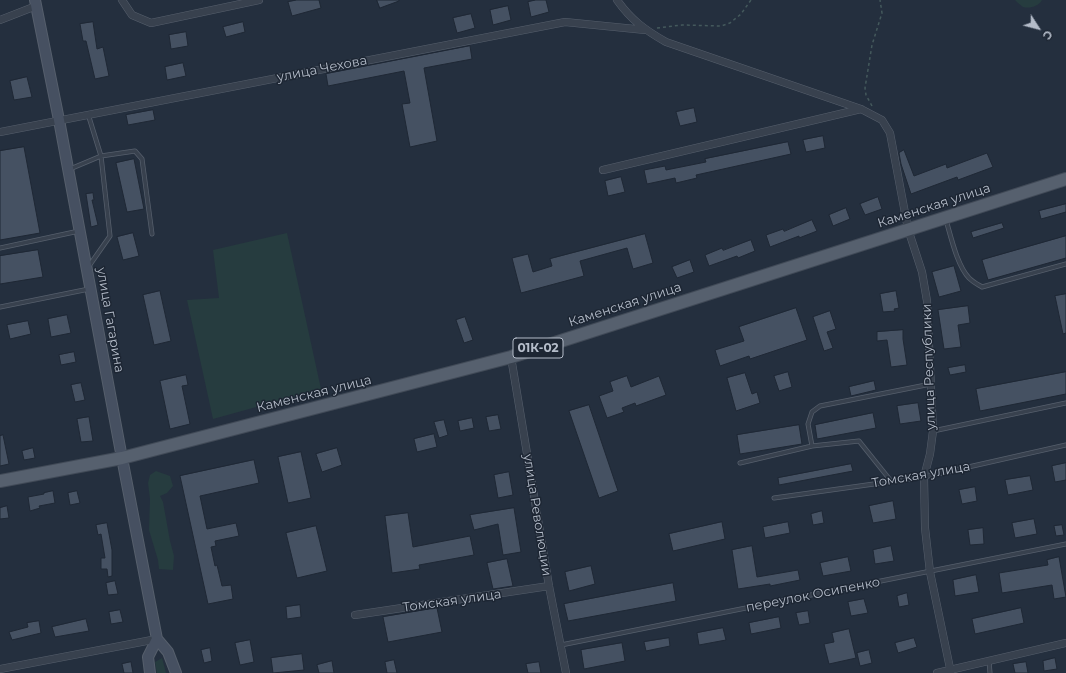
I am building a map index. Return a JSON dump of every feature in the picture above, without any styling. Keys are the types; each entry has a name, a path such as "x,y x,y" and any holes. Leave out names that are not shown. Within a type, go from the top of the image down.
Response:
{"main road":[{"name":"Каменская улица","path":"0,481 122,458 511,357 1066,179"}],"street":[{"path":"122,0 132,15 151,23 259,0"},
{"path":"617,0 625,12 645,30 666,42 861,109 882,120"},
{"name":"улица Гагарина","path":"0,20 35,3 69,170 122,458 158,639 168,652 176,673"},
{"name":"улица Чехова","path":"0,132 566,22 645,30"},
{"path":"603,170 861,109"},
{"name":"улица Республики","path":"882,120 890,134 908,229 922,272 927,300 933,431 930,454 924,477 925,528 930,572 951,672"},
{"name":"улица Революции","path":"511,357 549,586 566,673"},
{"name":"Томская улица","path":"355,615 549,586"},
{"path":"0,669 158,639"},
{"path":"150,673 148,657 158,639"},
{"path":"937,673 951,672 989,661 1066,643"}],"lane":[{"path":"87,269 110,236 101,156 88,114"},
{"path":"69,170 101,156 135,151 142,159 152,234"},
{"path":"945,217 961,265 968,277 982,287 1066,264"},
{"path":"0,248 80,230"},
{"path":"0,307 91,289"},
{"path":"812,446 808,424 812,412 820,406 931,384"},
{"path":"933,431 1066,403"},
{"path":"740,462 812,446 859,441 891,481"},
{"name":"Томская улица","path":"774,498 924,477 1066,445"},
{"name":"переулок Осипенко","path":"560,645 1066,544"},
{"path":"989,661 990,673"}],"path":[{"path":"645,30 665,26 721,26 730,24 741,14 751,0"},
{"path":"880,0 882,13 872,45 865,88 866,95 870,103 882,120"}],"green space":[{"path":"1015,0 1042,0 1037,5 1028,8 1023,7"},
{"path":"287,233 321,389 213,419 187,300 219,298 213,250"},
{"path":"156,471 170,476 173,486 167,493 160,496 163,502 174,556 173,570 159,569 158,560 149,530 150,499 148,483 150,475"},
{"path":"162,658 166,673 157,673 155,662"}],"building":[{"path":"297,0 319,0 321,8 292,16 288,2"},
{"path":"377,0 399,0 399,1 380,8"},
{"path":"546,0 549,12 531,17 528,2"},
{"path":"508,6 511,20 493,25 490,10"},
{"path":"471,14 475,28 457,33 453,18"},
{"path":"93,22 97,49 103,47 109,76 95,79 86,41 83,41 80,24"},
{"path":"243,22 245,32 226,37 223,27"},
{"path":"186,32 188,46 171,49 169,35"},
{"path":"470,46 472,59 424,68 437,141 410,147 402,104 410,103 404,71 328,86 326,74"},
{"path":"183,63 186,76 167,80 165,67"},
{"path":"27,77 32,97 14,100 10,81"},
{"path":"694,108 697,122 680,126 676,112"},
{"path":"153,110 155,120 128,125 126,115"},
{"path":"823,136 825,148 806,152 803,140"},
{"path":"788,142 791,154 696,175 697,178 676,183 675,178 647,184 644,170 665,166 666,170 706,162 705,159"},
{"path":"24,147 40,233 0,240 0,151"},
{"path":"904,150 914,176 946,164 947,168 987,153 993,167 958,180 957,177 911,194 899,153"},
{"path":"134,159 144,209 127,212 116,163"},
{"path":"621,177 625,192 608,196 605,181"},
{"path":"93,193 94,200 92,200 98,225 91,227 86,194"},
{"path":"878,197 882,209 865,215 860,204"},
{"path":"1066,204 1066,212 1041,219 1039,211"},
{"path":"846,208 850,219 833,226 829,215"},
{"path":"812,220 817,231 770,247 766,235 783,229 784,231"},
{"path":"1002,223 1004,228 973,238 971,232"},
{"path":"133,233 139,256 123,260 117,237"},
{"path":"645,234 653,263 633,269 627,248 580,261 584,276 521,293 512,258 528,254 533,272 552,266 550,259"},
{"path":"1066,236 1066,258 988,280 982,260"},
{"path":"751,240 755,251 738,258 737,256 709,266 705,255 722,248 723,250"},
{"path":"38,250 43,277 0,284 0,256"},
{"path":"690,260 694,272 677,278 672,267"},
{"path":"954,266 961,291 939,297 932,272"},
{"path":"160,291 171,341 154,345 143,295"},
{"path":"896,291 899,308 894,309 895,311 883,312 880,294"},
{"path":"1066,294 1066,333 1063,334 1055,296"},
{"path":"968,306 970,323 958,325 961,347 944,349 938,310"},
{"path":"796,308 807,340 750,359 749,356 720,366 715,350 744,341 739,327"},
{"path":"830,311 836,329 827,332 833,348 824,351 813,317"},
{"path":"67,315 71,333 51,337 48,319"},
{"path":"465,317 473,340 464,343 456,320"},
{"path":"28,321 31,334 10,339 7,325"},
{"path":"903,330 907,365 891,367 887,340 877,341 877,332"},
{"path":"74,352 76,362 61,365 59,355"},
{"path":"965,365 966,372 950,375 948,368"},
{"path":"788,372 792,387 779,391 774,376"},
{"path":"1066,372 1066,394 980,411 976,389"},
{"path":"745,373 752,394 757,392 760,403 736,411 727,378"},
{"path":"186,375 188,385 182,386 190,424 170,429 160,381"},
{"path":"627,376 631,387 659,376 666,395 636,406 635,403 622,408 624,412 607,418 599,396 613,391 610,382"},
{"path":"874,381 876,390 851,396 849,387"},
{"path":"81,383 85,400 75,402 71,385"},
{"path":"918,403 921,421 900,424 897,406"},
{"path":"589,405 618,491 599,498 569,411"},
{"path":"873,413 876,428 817,439 815,425"},
{"path":"498,415 501,429 489,431 486,417"},
{"path":"89,417 93,441 81,442 77,419"},
{"path":"472,418 474,428 460,431 458,421"},
{"path":"444,420 448,435 439,438 434,422"},
{"path":"799,425 802,444 740,454 737,435"},
{"path":"434,434 437,447 417,452 414,439"},
{"path":"3,435 9,464 0,466 0,436"},
{"path":"33,448 35,458 24,460 22,451"},
{"path":"337,448 342,465 322,472 316,454"},
{"path":"301,452 311,498 288,503 278,457"},
{"path":"254,460 259,483 200,496 207,529 236,523 239,536 215,541 216,546 211,547 215,566 217,565 222,586 231,585 233,599 208,604 180,476"},
{"path":"1066,463 1066,480 1055,482 1052,466"},
{"path":"851,464 853,471 779,485 778,478"},
{"path":"509,472 513,495 498,498 494,475"},
{"path":"1030,476 1033,490 1008,495 1005,480"},
{"path":"975,487 977,501 962,504 959,490"},
{"path":"53,491 55,503 39,506 40,508 30,511 28,497"},
{"path":"77,491 80,503 70,505 68,493"},
{"path":"893,501 896,519 873,523 869,506"},
{"path":"7,506 9,518 0,519 0,508"},
{"path":"514,508 521,552 503,555 498,524 474,530 470,515"},
{"path":"822,511 824,523 813,525 811,514"},
{"path":"408,513 413,547 470,536 474,555 419,565 420,569 392,573 385,516"},
{"path":"1034,519 1037,534 1015,538 1012,523"},
{"path":"722,522 725,539 673,551 669,534"},
{"path":"788,522 790,533 765,538 763,527"},
{"path":"107,523 112,550 112,576 108,577 107,569 101,569 101,558 105,558 101,534 98,535 96,525"},
{"path":"1062,525 1064,535 1056,536 1054,526"},
{"path":"316,526 327,571 297,578 286,533"},
{"path":"983,528 984,544 970,545 968,530"},
{"path":"752,546 757,577 798,570 800,580 770,586 770,584 738,589 732,550"},
{"path":"891,546 894,561 875,564 873,550"},
{"path":"848,557 851,571 823,576 820,563"},
{"path":"1059,557 1066,597 1054,599 1052,585 1002,593 999,573 1048,565 1047,560"},
{"path":"507,559 513,586 493,589 487,563"},
{"path":"591,566 595,584 569,591 565,572"},
{"path":"976,575 979,592 955,596 953,580"},
{"path":"115,581 118,594 108,595 106,583"},
{"path":"673,583 676,601 568,621 564,604"},
{"path":"907,593 909,605 899,607 897,596"},
{"path":"864,599 868,613 851,616 848,602"},
{"path":"300,605 301,617 287,619 286,607"},
{"path":"437,608 442,632 388,642 383,617"},
{"path":"1021,608 1024,623 975,634 972,619"},
{"path":"120,610 123,622 111,624 109,612"},
{"path":"808,611 810,623 799,625 796,613"},
{"path":"779,617 781,628 751,634 749,623"},
{"path":"86,619 89,631 55,637 52,627"},
{"path":"39,621 41,633 12,640 9,632 28,627 27,623"},
{"path":"723,628 726,640 699,645 697,633"},
{"path":"849,629 856,658 829,664 824,644 834,642 832,633"},
{"path":"669,638 670,646 646,651 644,642"},
{"path":"914,638 917,647 898,653 895,643"},
{"path":"250,640 254,662 240,665 235,643"},
{"path":"622,643 625,661 584,669 581,650"},
{"path":"210,648 212,661 204,663 201,650"},
{"path":"869,650 872,663 860,666 857,653"},
{"path":"302,654 304,670 273,673 271,658"},
{"path":"1055,658 1057,669 1044,671 1043,661"},
{"path":"394,660 397,673 387,673 385,662"},
{"path":"332,661 334,673 319,673 317,665"},
{"path":"131,662 133,673 124,673 122,664"},
{"path":"539,662 541,673 528,673 526,664"},
{"path":"1026,662 1028,673 1015,673 1013,664"}]}
